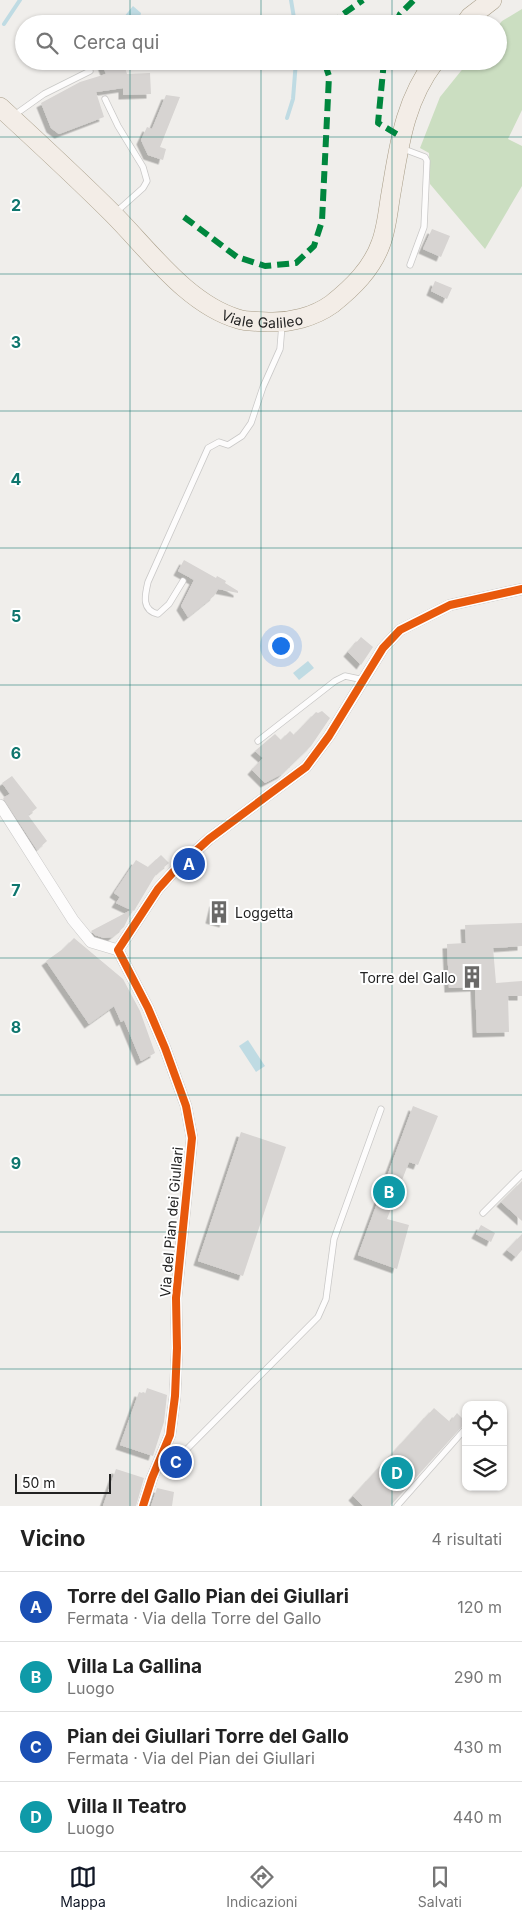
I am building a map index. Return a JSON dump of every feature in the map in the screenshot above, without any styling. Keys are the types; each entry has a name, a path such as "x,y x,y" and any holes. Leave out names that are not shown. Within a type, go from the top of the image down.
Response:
{"main road":[{"path":"473,15 492,0"},
{"name":"Viale Galileo","path":"5,112 113,214 186,288 216,310 239,320 282,323 305,318 327,307 351,289 367,270 381,244 398,148 409,106 428,70"}],"street":[{"path":"0,805 73,920 91,942 118,950 158,889 176,869 209,839 306,767 329,736 383,648 400,630 450,605 522,589"},
{"name":"Via del Pian dei Giullari","path":"118,950 148,1008 165,1048 186,1106 192,1138 176,1298 177,1348 175,1396 170,1435 152,1478 143,1506"}],"lane":[{"path":"5,112 90,70"},
{"path":"105,99 118,126 143,167 147,181 143,188 113,214"},
{"path":"398,148 426,157 427,161 424,227 410,265"},
{"path":"183,582 169,604 158,614 148,609 145,598 148,582 208,448 219,442 228,444 242,436 251,423 263,387 280,349 282,323"},
{"path":"258,741 335,681 345,676 364,680"},
{"path":"163,1454 174,1458 184,1452 318,1317 326,1299 334,1239 381,1109"},
{"path":"483,1213 522,1174"},
{"path":"397,1506 462,1433"}],"green space":[{"path":"522,9 522,110 508,139 522,146 522,186 485,249 430,184 429,153 420,148 440,97 462,70 507,70 507,18"}],"water":[{"path":"133,6 141,13 140,15 126,15"},
{"path":"308,661 314,668 299,680 293,673"},
{"path":"248,1040 265,1066 256,1072 239,1046"}],"building":[{"path":"104,70 126,70 127,74 150,73 151,94 123,95 123,88 96,92 104,117 59,134 51,128 41,103 80,82 106,74"},
{"path":"166,95 180,97 160,147 166,149 163,160 148,155 141,140 147,127 152,129"},
{"path":"432,229 450,236 441,257 423,249"},
{"path":"435,281 452,288 447,299 431,291"},
{"path":"184,560 216,578 217,576 226,581 225,583 238,591 238,593 218,589 214,596 188,617 181,606 194,580 178,571"},
{"path":"361,637 373,647 361,665 348,652"},
{"path":"322,711 330,718 311,746 282,774 265,783 252,770 263,758 255,751 275,734 281,740 290,731 294,735 316,712"},
{"path":"12,776 37,808 28,815 47,841 37,850 3,798 10,794 2,783"},
{"path":"161,855 169,863 156,874 134,911 132,910 124,927 112,937 104,938 95,935 91,931 131,910 116,903 120,897 114,893 136,860 148,867"},
{"name":"Loggetta","path":"214,902 228,905 224,923 210,919"},
{"name":"Torre del Gallo","path":"522,923 522,946 493,948 496,983 522,981 522,996 508,996 509,1032 477,1033 475,987 449,988 447,944 466,943 465,925"},
{"path":"74,938 123,979 140,1011 155,1053 141,1061 124,1020 121,1022 114,1006 89,1024 46,961 63,949"},
{"path":"413,1106 438,1116 418,1165 409,1162 387,1219 409,1225 397,1269 358,1255"},
{"path":"241,1132 286,1147 243,1276 198,1261"},
{"path":"522,1181 522,1221 501,1202"},
{"path":"481,1225 495,1233 491,1242 476,1234"},
{"path":"522,1234 522,1250 516,1257 507,1250"},
{"path":"147,1388 167,1395 164,1422 153,1456 120,1445 139,1392 145,1394"},
{"path":"434,1408 450,1422 457,1413 462,1418 462,1426 390,1506 363,1506 353,1496"},
{"path":"116,1469 144,1478 136,1506 103,1506"},
{"path":"157,1488 174,1492 172,1506 151,1506"}],"waterway":[{"path":"4,24 20,0"},
{"path":"291,0 294,15"},
{"path":"287,118 293,99 295,70"}],"marked path":[{"path":"342,15 363,0"},
{"path":"400,15 414,0"},
{"path":"184,217 237,257 265,266 296,263 314,246 322,221 329,76 327,70"},
{"path":"383,70 378,123 400,136"}],"cycle path":[{"path":"143,1506 152,1478 170,1435 175,1396 177,1348 176,1298 192,1138 186,1106 165,1048 148,1008 118,950 158,889 176,869 209,839 306,767 329,736 383,648 400,630 450,605 522,589"}],"place":[{"name":"Torre del Gallo Pian dei Giullari","path":"189,864"},
{"name":"Loggetta","path":"219,912"},
{"name":"Torre del Gallo","path":"472,977"},
{"name":"Villa La Gallina","path":"389,1192"},
{"name":"Pian dei Giullari Torre del Gallo","path":"176,1462"},
{"name":"Villa Il Teatro","path":"397,1473"}]}
